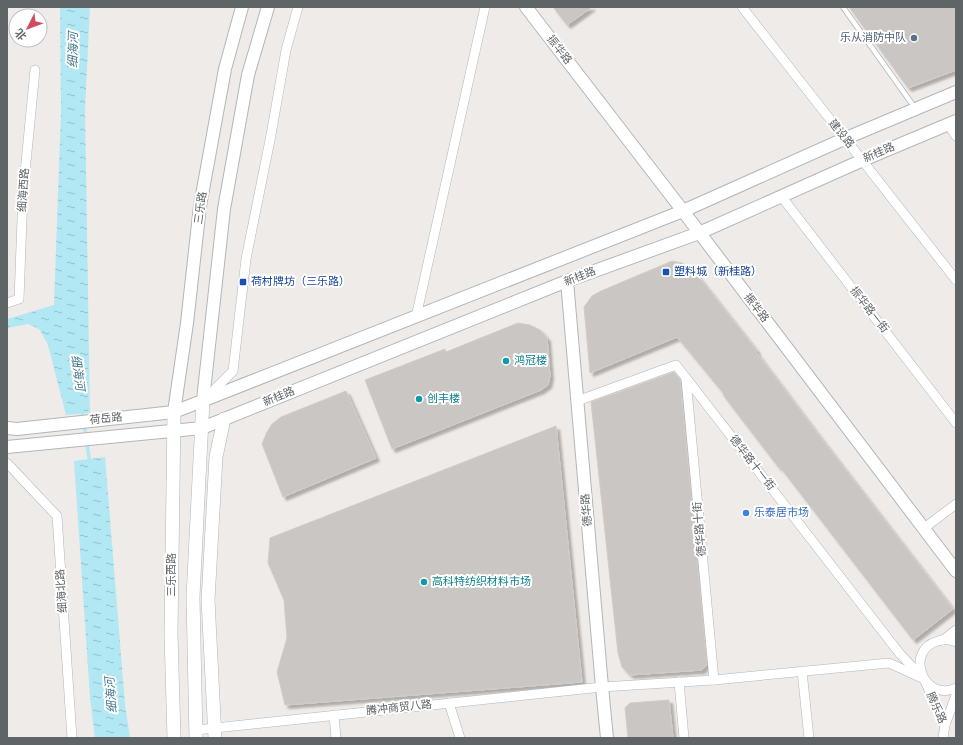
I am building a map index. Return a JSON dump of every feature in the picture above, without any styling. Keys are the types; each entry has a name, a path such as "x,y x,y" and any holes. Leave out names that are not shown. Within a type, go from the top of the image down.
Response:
{"main road":[{"path":"196,734 193,597 204,400"},
{"name":"三乐西路","path":"174,412 171,634 174,738"},
{"path":"215,733 208,600 216,457 224,419"}],"street":[{"name":"三乐路","path":"174,412 187,323 200,206 225,69 242,7"},
{"name":"三乐路","path":"204,400 224,209 248,75 268,7"},
{"path":"204,400 233,370 246,259 271,135 286,50 298,7"},
{"path":"416,317 486,7"},
{"name":"振华路","path":"526,7 683,211 956,572"},
{"name":"建设路","path":"742,7 956,280"},
{"name":"细海西路","path":"7,303 19,299 23,193 35,70"},
{"path":"204,400 683,211 915,108 956,92"},
{"path":"952,123 956,136"},
{"name":"新桂路","path":"202,428 567,282 699,233 863,160 952,123"},
{"name":"振华路一街","path":"781,196 956,423"},
{"name":"德华路","path":"567,282 602,687 608,738"},
{"name":"德华路十一街","path":"577,401 676,366 900,654 924,679"},
{"name":"德华路十街","path":"686,378 714,680"},
{"name":"荷岳路","path":"7,428 17,429 174,412 204,400"},
{"name":"荷岳路","path":"7,447 202,428"},
{"name":"细海北路","path":"7,463 57,516 72,738"},
{"path":"923,529 956,504"},
{"path":"943,640 956,630"},
{"path":"956,642 952,640 943,640 935,642 927,647 922,654 920,671 929,685 936,689 944,690 956,688"},
{"name":"腾冲商贸八路","path":"196,734 215,733 334,715 602,687 714,680 889,663 924,679"},
{"path":"802,671 809,738"},
{"name":"腾乐路","path":"924,679 945,725 944,738"},
{"path":"679,682 684,738"},
{"path":"945,725 956,695"},
{"path":"449,703 460,738"},
{"path":"334,715 336,738"}],"lane":[{"path":"843,7 915,108"}],"water":[{"path":"60,7 90,7 85,109 90,413 66,415 48,345 40,330 29,324 7,328 7,319 54,305 61,112"},
{"path":"105,457 125,704 130,738 95,738 90,698 74,461"}],"building":[{"path":"553,7 592,7 567,25"},
{"name":"乐从消防中队","path":"849,7 956,7 956,70 908,88"},
{"path":"672,261 682,263 694,271 757,351 756,352 820,437 953,609 913,640 780,467 779,468 723,395 724,394 677,337 590,373 584,307 592,296"},
{"path":"518,323 530,325 540,330 547,338 550,376 548,385 541,390 392,449 365,380 445,349 446,352"},
{"path":"674,372 680,380 707,664 702,670 630,675 622,667 618,653 591,402"},
{"path":"346,391 376,458 283,497 262,444 267,432 272,424 281,417"},
{"name":"高科特纺织材料市场","path":"556,426 582,682 285,705 277,672 287,638 284,600 268,563 270,538"},
{"path":"669,700 673,738 628,738 625,708 630,703"}],"waterway":[{"name":"细海河","path":"82,409 90,464"}],"place":[{"name":"乐从消防中队","path":"914,38"},
{"name":"塑料城（新桂路）","path":"666,272"},
{"name":"荷村牌坊（三乐路）","path":"243,282"},
{"name":"鸿冠楼","path":"506,361"},
{"name":"创丰楼","path":"419,399"},
{"name":"乐泰居市场","path":"746,513"},
{"name":"高科特纺织材料市场","path":"424,582"}]}
